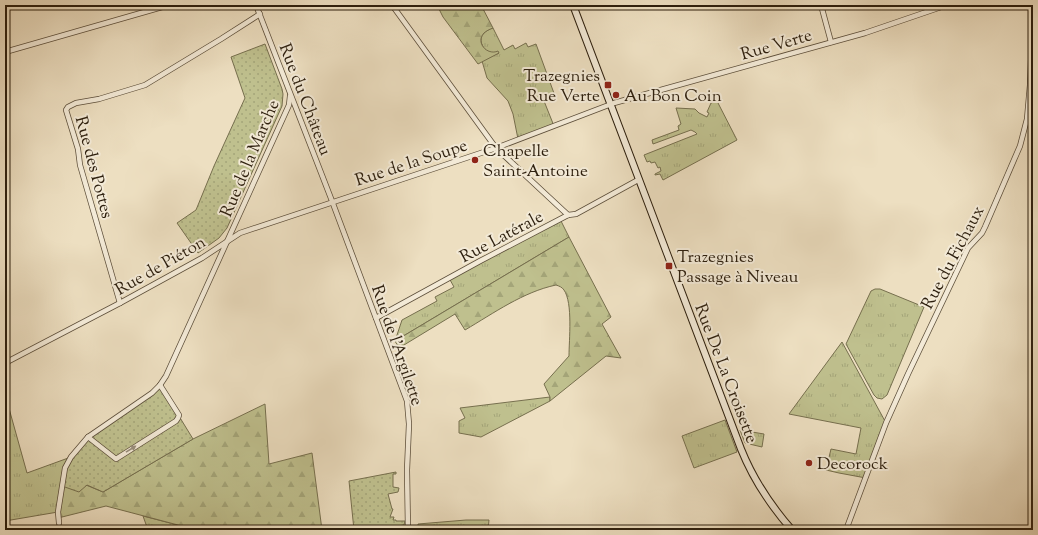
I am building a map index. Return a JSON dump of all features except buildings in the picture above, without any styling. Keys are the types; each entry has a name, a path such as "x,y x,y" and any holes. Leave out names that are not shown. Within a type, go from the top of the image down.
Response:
{"main road":[{"name":"Rue De La Croisette","path":"573,5 742,453 767,497 792,530"}],"street":[{"path":"5,52 169,5"},
{"name":"Rue du Château","path":"256,5 332,201"},
{"path":"392,5 496,148 568,215"},
{"path":"821,5 831,42"},
{"name":"Rue Verte","path":"610,104 865,33 947,5"},
{"name":"Rue du Fichaux","path":"846,530 886,423 908,374 968,248 982,233 985,227 1020,146 1027,119 1033,9"},
{"name":"Rue des Pottes","path":"120,303 80,165 78,149 66,110 68,107 76,103 100,99 146,85 260,14"},
{"name":"Rue de la Marche","path":"59,523 58,512 66,468 71,457 88,437 152,393 166,376 288,105 290,94"},
{"name":"Rue de la Soupe","path":"332,201 496,148 610,104"},
{"name":"Rue Latérale","path":"376,318 480,261 568,215 576,214 638,180"},
{"name":"Rue de Piéton","path":"5,363 202,258 227,240 240,233 332,201"},
{"name":"Rue de l'Argilette","path":"332,201 407,402 409,424 407,470 408,528"},
{"path":"88,437 116,459 176,421 179,415 160,385"}],"green space":[{"path":"437,5 481,5 493,28 484,33 481,40 482,44 486,50 490,52 498,51 499,53 478,64 443,17"},
{"path":"493,28 504,50 513,45 515,49 526,43 528,47 536,44 555,96 544,101 554,126 518,139 513,114 508,101 487,78 482,61 499,53 489,52 484,49 481,41 482,35"},
{"path":"265,44 282,89 282,106 227,228 219,238 198,253 177,223 196,210 245,98 231,57"},
{"path":"717,101 737,140 663,180 660,174 655,175 661,171 660,167 658,168 655,162 647,162 644,155 697,134 691,130 653,144 652,140 679,130 678,126 681,124 676,108 695,109 707,117 709,113 707,112 711,103"},
{"path":"560,219 569,237 395,341 402,320 437,301 435,297 454,287 449,278"},
{"path":"569,237 611,317 602,324 621,358 606,356 550,401 550,397 544,384 569,356 569,304 564,290 556,285 544,288 520,298 465,330 455,314 399,348 395,341"},
{"path":"880,289 924,307 887,395 882,399 877,398 874,395 846,344 871,291"},
{"path":"842,342 886,423 866,478 826,470 831,449 856,454 861,428 789,414"},
{"path":"160,385 193,439 103,492 87,485 79,492 62,486 65,468 81,445"},
{"path":"5,394 27,473 71,457 58,512 5,521"},
{"path":"550,397 550,401 481,437 459,433 459,421 465,418 460,408"},
{"path":"265,404 269,464 312,453 322,530 197,530 106,506 58,518 62,486 86,485 103,492 193,439"},
{"path":"725,420 737,452 694,468 682,436"},
{"path":"740,430 764,434 762,447 745,443"},
{"path":"396,472 396,474 393,474 393,487 399,488 398,492 388,494 393,509 390,517 394,517 393,520 396,521 405,521 404,525 372,530 354,530 349,481"},
{"path":"143,516 197,530 148,530"},
{"path":"466,520 489,520 488,530 418,530 418,524"}],"place":[{"name":"Trazegnies Rue Verte","path":"608,85"},
{"name":"Au Bon Coin","path":"616,95"},
{"name":"Chapelle Saint-Antoine","path":"475,160"},
{"name":"Trazegnies Passage à Niveau","path":"669,266"},
{"name":"Decorock","path":"809,463"}]}
